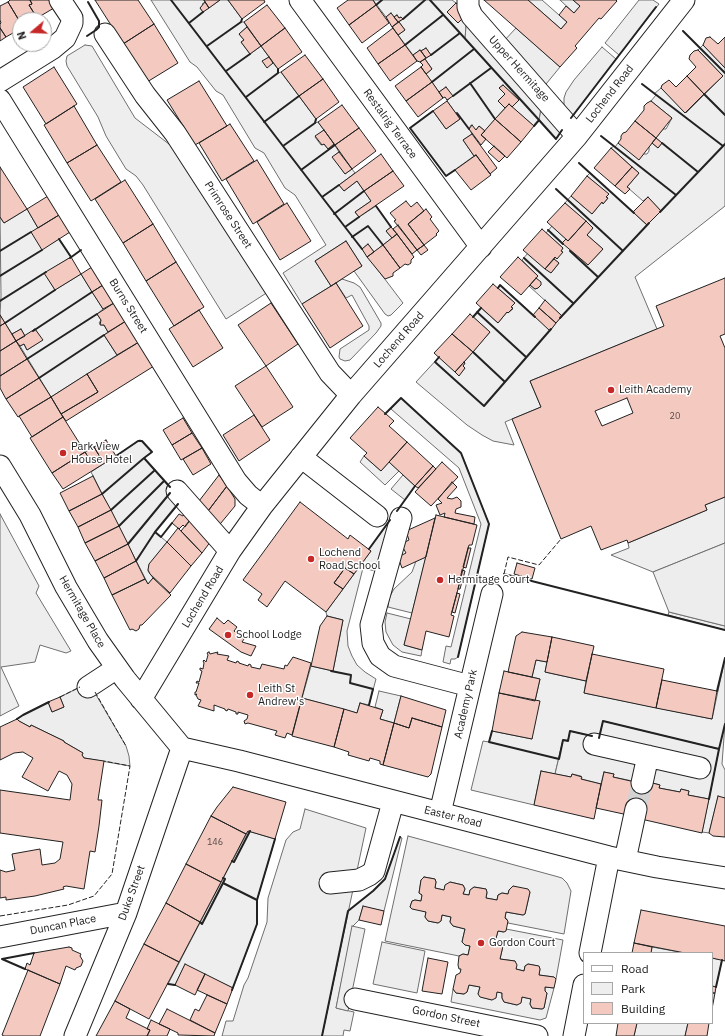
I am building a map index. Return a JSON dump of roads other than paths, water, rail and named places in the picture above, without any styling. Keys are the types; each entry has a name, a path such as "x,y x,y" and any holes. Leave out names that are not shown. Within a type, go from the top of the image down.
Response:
{"street":[{"path":"0,81 65,38 72,23 72,18 60,0"},
{"name":"Restalrig Terrace","path":"300,0 442,196 481,247"},
{"name":"Upper Hermitage","path":"468,0 468,7 472,16 578,136"},
{"name":"Lochend Road","path":"141,699 230,551 262,506 351,395 578,136 672,4"},
{"name":"Primrose Street","path":"105,34 144,95 175,133 330,374 351,395"},
{"name":"Burns Street","path":"0,100 236,481 244,491 262,506"},
{"path":"301,457 377,516"},
{"name":"Hermitage Place","path":"0,466 30,515 78,608 98,641 141,699 182,748"},
{"path":"177,491 230,551"},
{"path":"401,518 371,625 373,643 380,656 394,666 470,686"},
{"name":"Academy Park","path":"440,813 492,594"},
{"path":"88,687 117,668"},
{"path":"594,744 700,768"},
{"name":"Easter Road","path":"182,748 239,761 617,859 725,878"},
{"name":"Duke Street","path":"75,1036 126,913 182,748"},
{"path":"642,784 648,756"},
{"path":"330,883 359,880 365,878 374,871 393,802"},
{"path":"590,952 617,859 636,809"},
{"name":"Duncan Place","path":"0,937 126,913"},
{"path":"574,1036 583,990"},
{"name":"Gordon Street","path":"355,999 537,1036"}],"tunnel":[{"path":"636,809 642,783"}],"place":[{"name":"Leith Academy","path":"611,390"},
{"name":"Park View House Hotel","path":"63,453"},
{"name":"Lochend Road School","path":"311,559"},
{"name":"Hermitage Court","path":"440,580"},
{"name":"School Lodge","path":"228,635"},
{"name":"Leith St Andrew's","path":"250,695"},
{"name":"Gordon Court","path":"481,943"}]}
